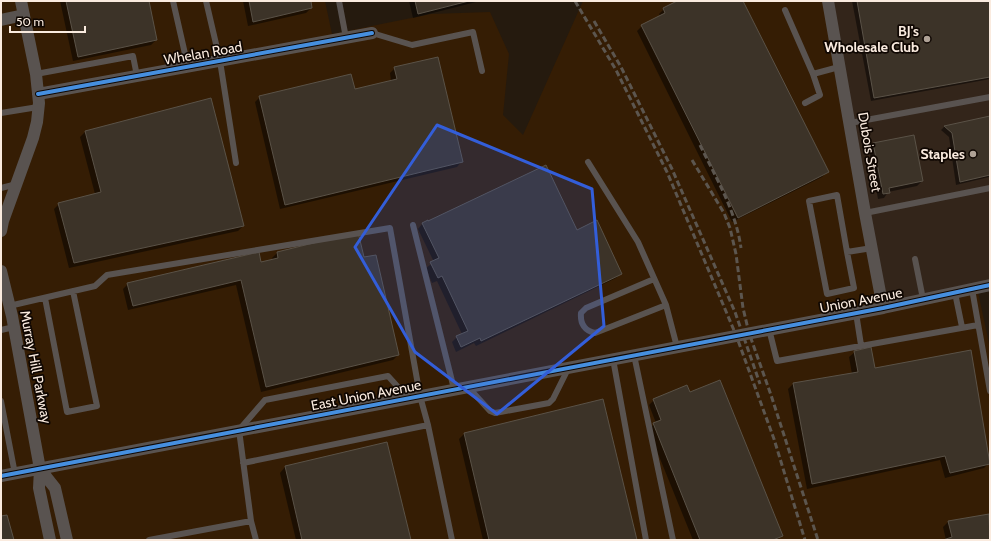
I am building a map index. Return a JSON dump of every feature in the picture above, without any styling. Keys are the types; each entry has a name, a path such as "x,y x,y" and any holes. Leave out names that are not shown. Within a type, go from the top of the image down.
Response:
{"street":[{"path":"1,231 3,221 33,138 38,107 36,74 21,1"},
{"name":"Dubois Street","path":"828,1 883,308"},
{"path":"1,20 24,15"},
{"name":"Whelan Road","path":"38,94 372,33"},
{"name":"Murray Hill Parkway","path":"1,271 14,327 40,469 39,488 50,540"},
{"name":"Union Avenue","path":"736,335 883,308 990,285"},
{"name":"East Union Avenue","path":"1,476 736,335"},
{"name":"Murray Hill Parkway","path":"40,469 55,488 67,540"}],"lane":[{"path":"173,1 188,67"},
{"path":"206,1 220,61 236,163"},
{"path":"339,1 346,38"},
{"path":"785,10 820,94 805,103"},
{"path":"372,33 412,45 474,32 482,71"},
{"path":"36,74 133,56 137,76"},
{"path":"812,74 840,67"},
{"path":"850,123 990,97"},
{"path":"1,113 38,107"},
{"path":"588,162 638,242 666,305 676,347"},
{"path":"1,188 16,184"},
{"path":"865,213 990,188"},
{"path":"837,195 847,252 854,288 827,294 809,201 837,195"},
{"path":"413,225 454,389"},
{"path":"9,306 95,286 107,275 390,228 414,397 428,425 452,540"},
{"path":"847,252 872,248"},
{"path":"915,259 923,299"},
{"path":"654,279 586,308 581,313 580,318 584,329 595,334 666,305"},
{"path":"972,289 990,391"},
{"path":"45,298 67,412 97,406 73,291"},
{"path":"955,293 962,327"},
{"path":"856,313 861,345"},
{"path":"769,329 777,361 978,325"},
{"path":"1,330 14,327"},
{"path":"634,355 673,540"},
{"path":"613,359 646,540"},
{"path":"468,387 493,413 546,404 553,399 568,367"},
{"path":"256,540 251,521 239,430 265,400 388,376 414,397"},
{"path":"1,401 15,474"},
{"path":"243,463 428,425"},
{"path":"149,540 251,521"}],"highlighted area":[{"path":"437,125 592,189 604,326 497,414 415,352 355,247"}],"shaded area":[{"path":"1,1 325,1 332,34 431,14 490,12 509,54 503,115 523,135 583,1 827,1 883,309 978,292 990,348 990,540 1,540"},
{"path":"816,1 990,1 990,285 883,308"}],"building":[{"path":"66,1 149,1 157,40 78,57"},
{"path":"249,1 311,1 312,8 253,22"},
{"path":"415,1 469,1 418,14"},
{"path":"677,1 743,1 829,172 738,218 641,25 665,13 663,8"},
{"name":"BJ's Wholesale Club","path":"857,1 990,1 990,77 874,98"},
{"path":"438,57 463,162 285,205 259,96 351,74 355,89 397,79 394,67"},
{"path":"211,98 244,226 74,263 58,203 101,192 85,131"},
{"name":"Staples","path":"990,116 990,175 960,182 952,133 944,126"},
{"path":"914,135 923,181 889,188 890,193 883,194 873,143"},
{"path":"546,165 577,230 597,220 622,274 481,341 480,338 461,347 456,336 468,331 442,276 438,278 430,262 439,258 422,223"},
{"path":"358,232 364,257 376,255 399,355 266,387 241,280 133,306 127,283 259,252 261,262 278,258 277,252"},
{"path":"871,347 875,368 971,350 990,464 950,473 945,456 812,484 793,383 858,372 854,351"},
{"path":"720,380 783,536 773,540 700,540 653,423 661,420 653,399 687,385 690,392"},
{"path":"603,399 637,540 489,540 464,433"},
{"path":"387,442 411,540 302,540 285,466"},
{"path":"989,514 990,540 943,540 952,537 948,521"},
{"path":"7,515 14,540 1,540 1,516"}],"railway":[{"path":"575,1 616,70 667,172 736,335 774,439 805,540"},
{"path":"594,21 621,67 672,169 735,312 760,384"},
{"path":"700,145 719,182 730,208 735,221 741,248"},
{"path":"692,160 724,213 730,228 736,254 743,308 749,333 771,395 818,540"}],"cycle path":[{"path":"38,94 372,33"},
{"path":"1,476 883,308 990,285"}],"place":[{"name":"BJ's Wholesale Club","path":"927,39"},
{"name":"Staples","path":"973,154"}]}
